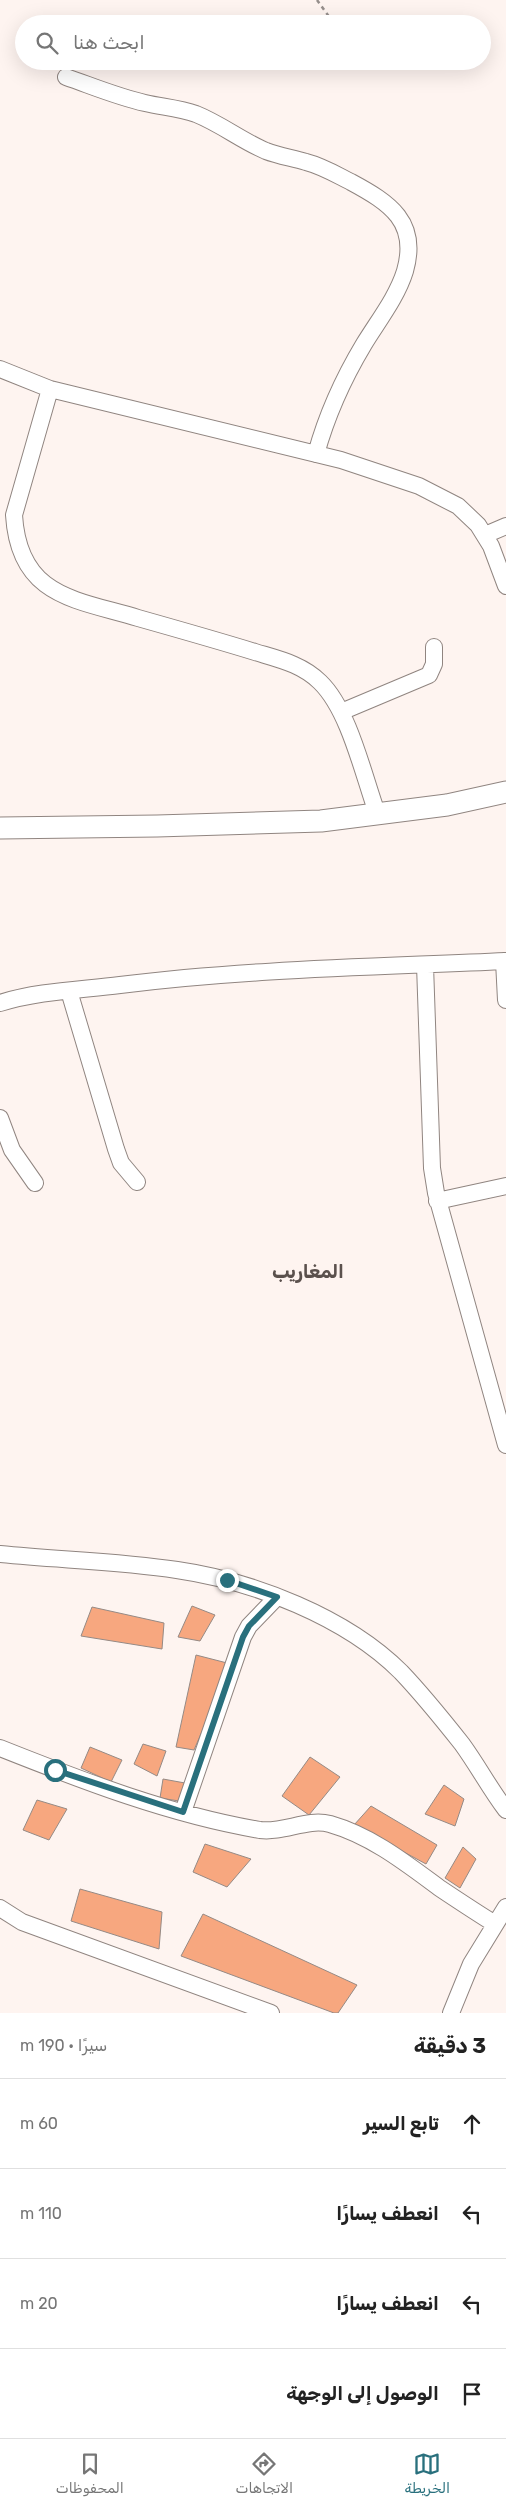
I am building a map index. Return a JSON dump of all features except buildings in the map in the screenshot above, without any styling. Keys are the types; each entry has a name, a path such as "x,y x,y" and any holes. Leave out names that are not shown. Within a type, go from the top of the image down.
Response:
{"street":[{"path":"66,77 131,99 177,108 196,114 222,126 254,146 271,153 308,162 338,175 372,194 399,215 408,236 405,272 340,385 328,412 316,454"},
{"path":"0,369 50,389 316,454 419,486 458,506 485,535 506,586"},
{"path":"50,389 14,515 15,533 23,559 33,571 61,595 78,602 291,663 308,672 332,696 342,712 377,813"},
{"path":"485,535 506,526"},
{"path":"342,712 429,674 434,664 434,647"},
{"path":"0,828 156,826 302,821 447,805 506,792"},
{"path":"0,1003 17,998 177,978 505,961 506,1000"},
{"path":"425,965 432,1168 438,1201 463,1283 506,1445"},
{"path":"69,991 116,1149 121,1162 137,1182"},
{"path":"0,1118 12,1150 35,1183"},
{"path":"438,1201 506,1186"},
{"path":"0,1554 175,1569 227,1580 277,1597 342,1626 378,1651 401,1673 462,1745 506,1810"},
{"path":"183,1812 243,1637 249,1626 277,1597"},
{"path":"0,1748 71,1776 183,1812 265,1830 316,1822 341,1828 395,1855 495,1924"},
{"path":"450,2013 471,1964 506,1907"},
{"path":"0,1908 22,1922 271,2013"}],"path":[{"path":"316,0 328,15"}],"district":[{"name":"المغاريب","path":"308,1271"}],"route":[{"path":"55,1770 183,1812 246,1630 277,1597 227,1580"}]}
